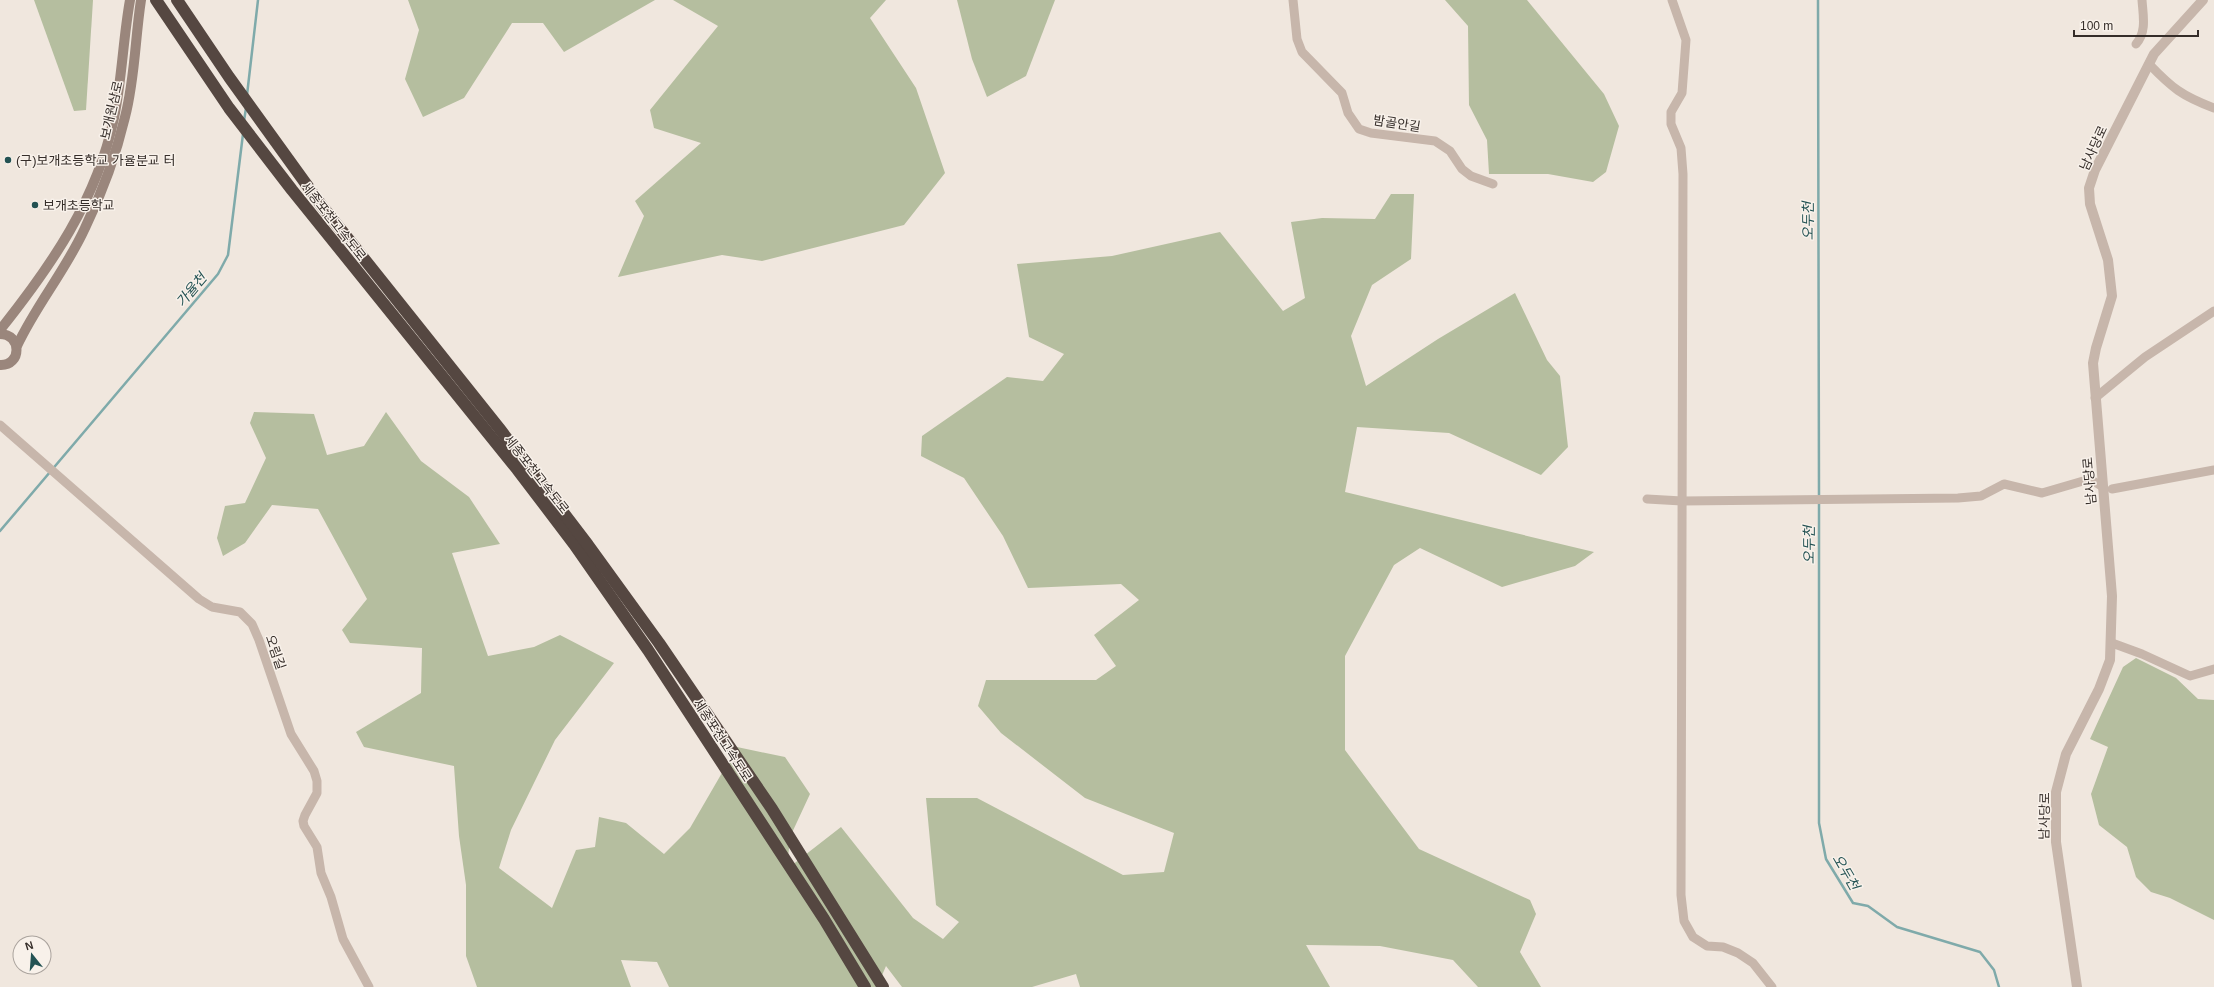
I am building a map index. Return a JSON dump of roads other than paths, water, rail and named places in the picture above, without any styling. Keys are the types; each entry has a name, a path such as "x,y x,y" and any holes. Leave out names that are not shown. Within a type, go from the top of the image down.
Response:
{"highway":[{"name":"세종포천고속도로","path":"156,0 229,108 292,190 517,469 574,544 669,683 824,919 865,987"},
{"name":"세종포천고속도로","path":"177,0 229,77 293,163 322,206 504,434 588,545 658,643 772,809 883,987"}],"main road":[{"name":"보개원삼로","path":"0,330 24,301 59,249 73,226 99,168 114,118 122,74 130,0"},
{"name":"보개원삼로","path":"1,367 13,360 16,356 17,346 26,326 60,275 82,234 109,170 129,98 141,0"},
{"path":"0,334 12,337 17,346"}],"street":[{"name":"밤골안길","path":"1293,0 1298,39 1302,52 1342,93 1348,112 1359,128 1371,133 1436,142 1450,151 1462,169 1471,176 1493,184"},
{"path":"1672,0 1686,40 1682,93 1671,112 1670,124 1681,148 1683,174 1681,895 1684,921 1693,937 1707,946 1723,947 1738,953 1753,963 1772,987"},
{"path":"2136,44 2141,38 2144,30 2142,0"},
{"name":"남사당로","path":"2077,987 2056,842 2056,792 2066,754 2099,689 2107,668 2112,643 2112,596 2108,488 2095,398 2093,363 2096,348 2112,296 2108,260 2090,204 2089,188 2095,170 2154,54 2203,0"},
{"path":"2150,64 2173,88 2195,101 2214,108"},
{"path":"2095,398 2145,357 2214,311"},
{"name":"오림길","path":"0,425 42,460 57,475 199,599 212,607 240,612 252,624 259,640 291,734 314,771 317,781 317,793 302,821 317,847 321,874 331,897 343,939 369,987"},
{"path":"1647,500 1682,501 1981,496 2004,484 2042,493 2090,479 2108,488 2214,470"},
{"path":"2112,643 2142,654 2190,676 2214,669"}],"waterway":[{"name":"가율천","path":"247,95 258,0"},
{"name":"오두천","path":"1818,0 1819,497"},
{"name":"가율천","path":"244,121 246,108"},
{"name":"가율천","path":"0,531 218,274 228,255 243,134"},
{"name":"오두천","path":"1819,502 1819,823 1826,859 1853,903 1868,906 1897,927 1980,952 1994,970 1999,987"}],"place":[{"name":"(구)보개초등학교 가율분교 터","path":"8,160"},
{"name":"보개초등학교","path":"35,205"}]}
